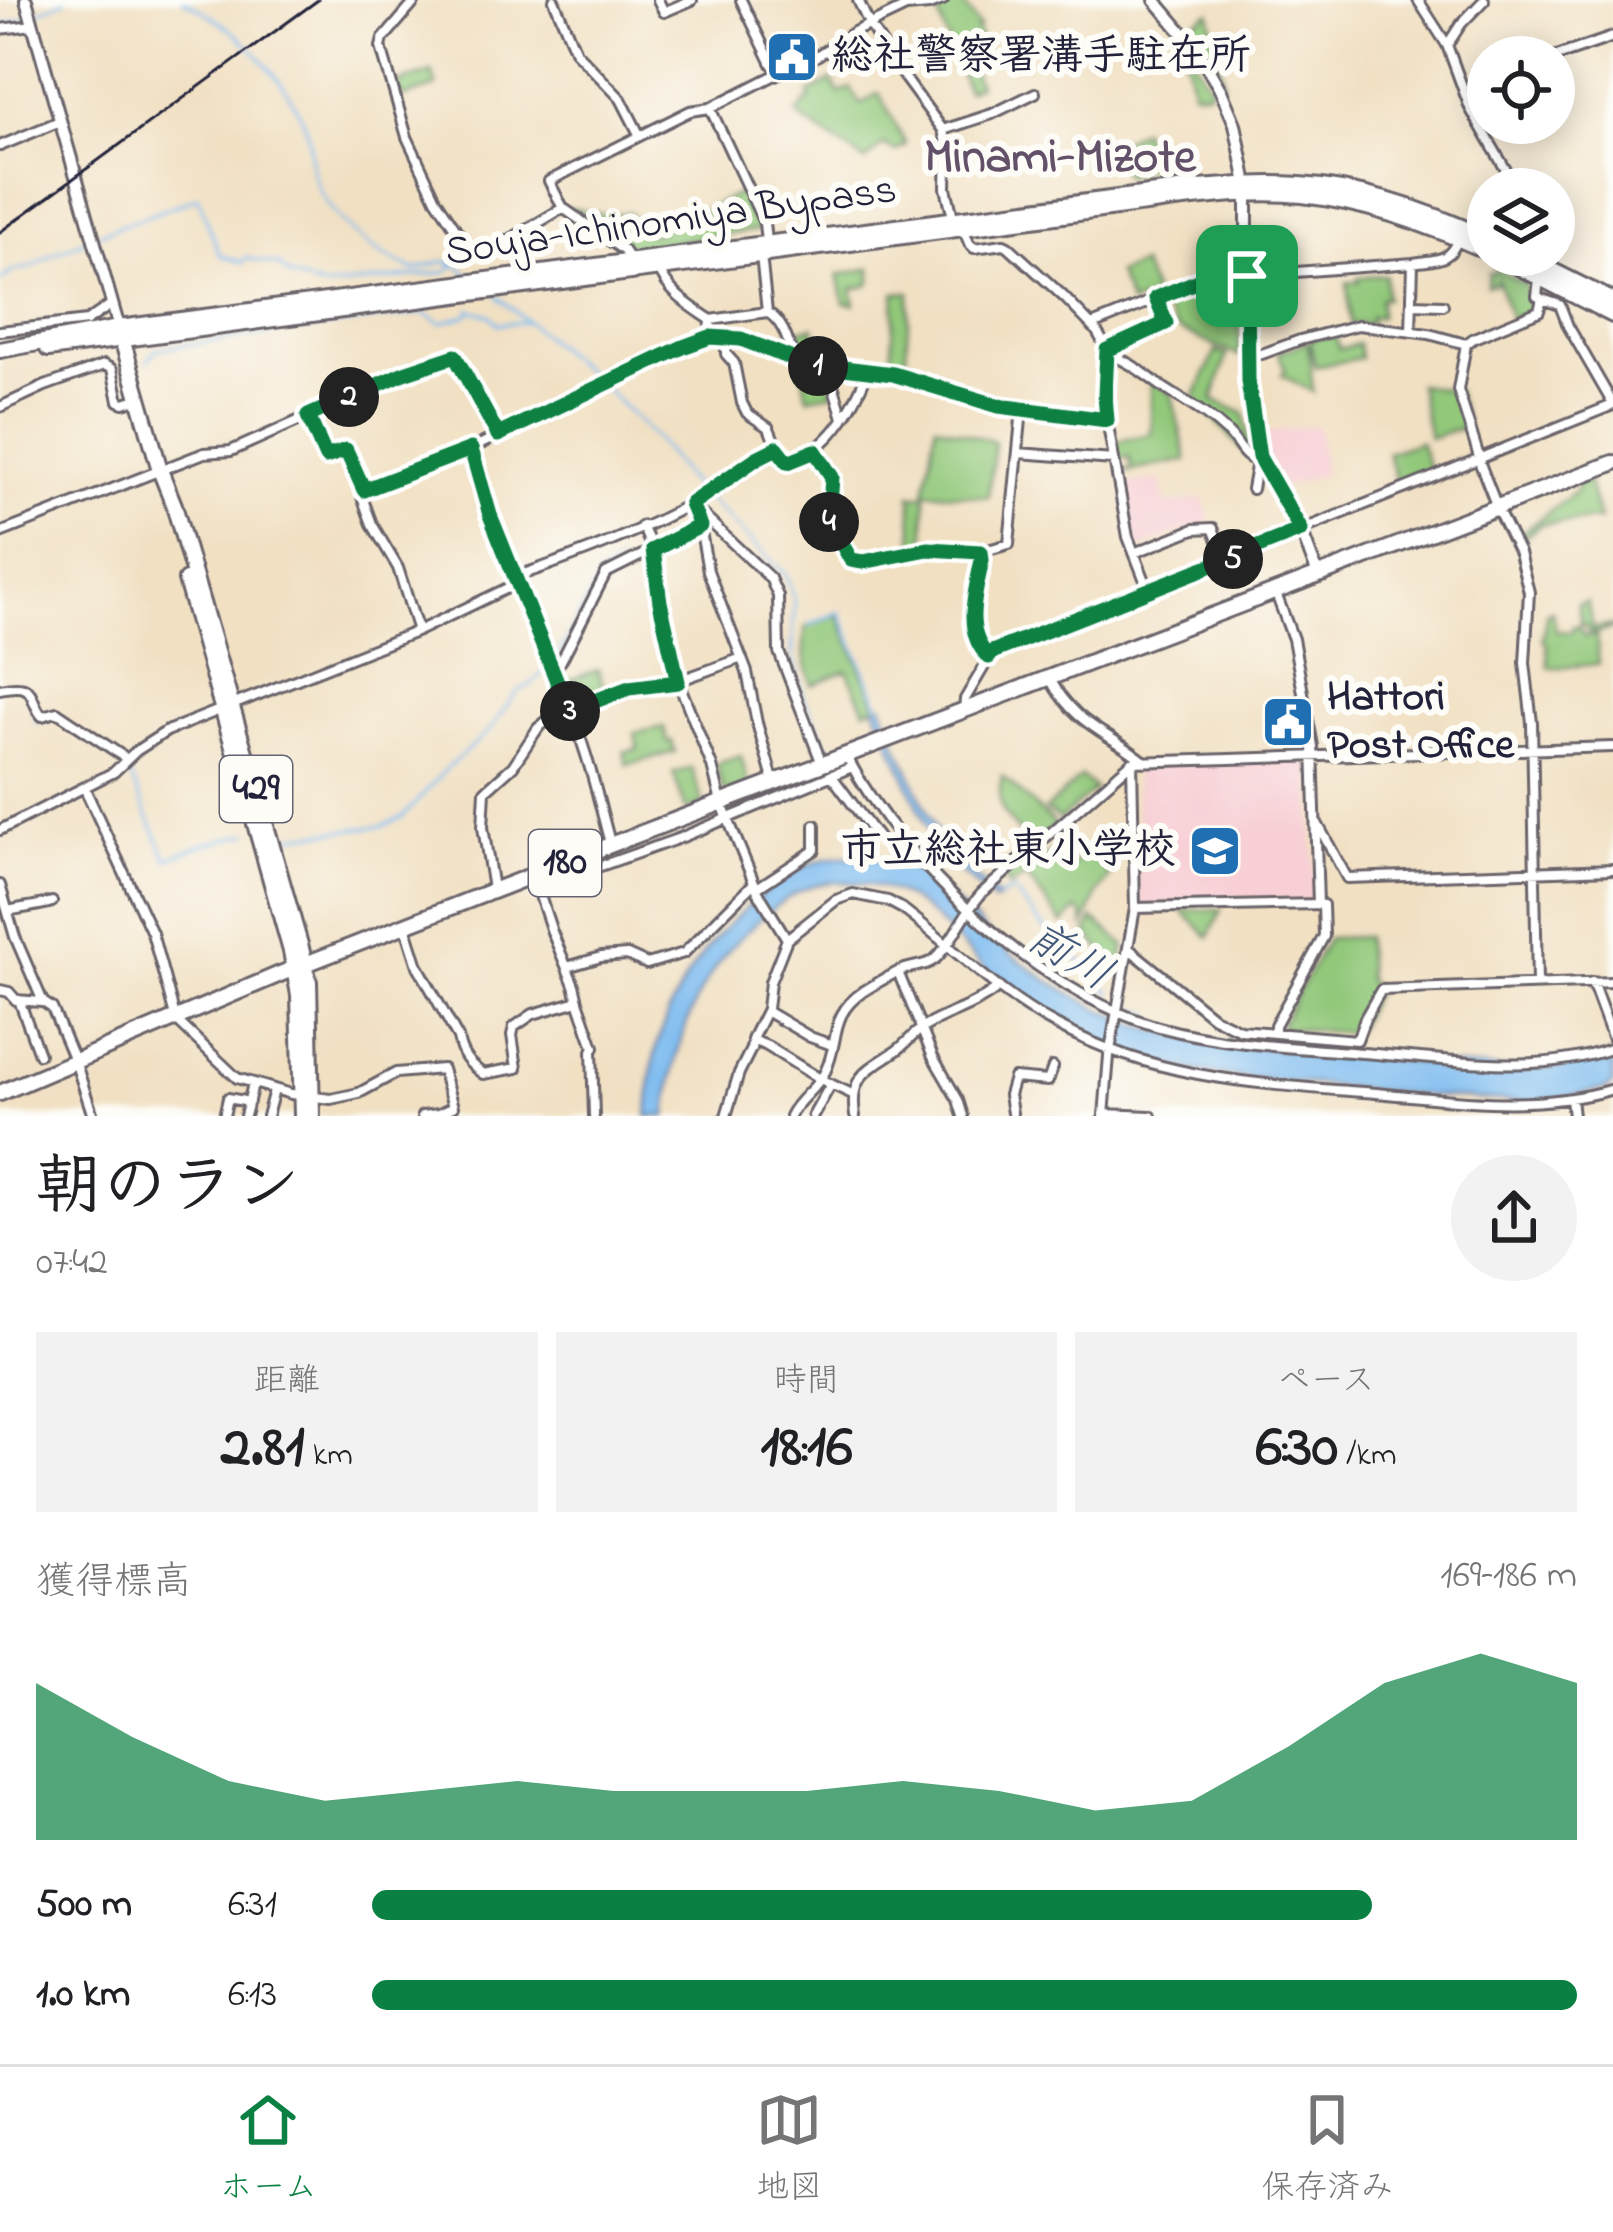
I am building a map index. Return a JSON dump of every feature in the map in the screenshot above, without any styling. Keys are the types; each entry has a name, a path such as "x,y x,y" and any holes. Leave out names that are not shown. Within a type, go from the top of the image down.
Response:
{"highway":[{"name":"Souja-Ichinomiya Bypass","path":"0,352 637,263 1303,184 1423,211 1467,230"},
{"name":"Souja-Ichinomiya Bypass","path":"1247,190 1367,207 1467,242"},
{"name":"Souja-Ichinomiya Bypass","path":"637,263 659,268 763,249"},
{"name":"Souja-Ichinomiya Bypass","path":"1557,276 1613,315"},
{"name":"Souja-Ichinomiya Bypass","path":"1566,276 1607,294"},
{"name":"429","path":"120,334 174,506 299,966 309,982 302,1116"},
{"name":"180","path":"0,1093 299,966 530,881 610,845 724,810 774,783 838,765 891,738 1613,463"},
{"name":"429","path":"306,1096 312,1116"}],"street":[{"path":"413,0 381,46 407,137 436,199 467,246 476,252 489,251 563,208"},
{"path":"554,0 576,52 621,99 640,136"},
{"path":"658,0 664,12 692,0"},
{"path":"741,0 779,73"},
{"path":"858,0 869,24 943,130 946,188 969,243 974,248 1008,246 1091,326 1107,352 1194,404 1228,433 1246,457 1261,460"},
{"path":"637,263 563,208 549,181 689,111 710,108 800,67 906,7 943,0"},
{"path":"1155,0 1197,50 1235,124 1247,190 1248,381 1261,460 1301,530 1318,574"},
{"path":"1418,0 1447,45 1467,100"},
{"path":"1447,45 1484,0"},
{"path":"27,4 120,334"},
{"path":"0,29 33,24"},
{"path":"1575,50 1613,37"},
{"path":"943,130 1035,93"},
{"path":"710,108 764,223 767,312"},
{"path":"0,146 60,121"},
{"path":"1091,326 1198,281 1413,263 1447,257 1459,238"},
{"path":"1411,332 1413,263"},
{"path":"659,268 663,280 710,320 767,312 776,317 794,359"},
{"path":"964,710 965,699 992,652 1613,404 1560,305 1537,296 1541,276"},
{"path":"1107,352 1166,323 1156,298"},
{"path":"1537,984 1532,723 1525,663 1529,592 1458,390 1466,344 1535,314 1542,299"},
{"path":"0,331 87,321 112,304"},
{"path":"1412,304 1444,305"},
{"path":"710,320 710,337"},
{"path":"1247,355 1358,325 1466,344"},
{"path":"364,490 471,449 710,337 741,339 828,367 909,378 1022,410 1107,420"},
{"path":"726,338 742,403 747,413 770,428 788,462 815,451 843,418 868,371"},
{"path":"1107,352 1105,395 1114,460 1134,554 1149,591"},
{"path":"0,533 204,454 231,451 404,373 455,356 498,435"},
{"path":"0,407 104,365 112,369 118,401 139,398"},
{"path":"828,367 843,418"},
{"path":"815,451 832,477 829,521 851,560 863,562 928,549 981,552 1009,544 1022,410"},
{"path":"308,416 326,457 346,450 364,490 372,524 398,568 418,632"},
{"path":"0,830 114,772 167,731 418,632 517,580 692,503 777,448"},
{"path":"471,449 490,515 569,711 610,845"},
{"path":"1018,452 1114,460"},
{"path":"1252,489 1261,460"},
{"path":"692,503 708,571 742,658 774,783"},
{"path":"692,503 770,578 778,596 779,652 878,838"},
{"path":"642,526 652,548 678,682 756,888 787,939"},
{"path":"550,669 561,661 606,573 700,526"},
{"path":"1134,554 1194,529 1213,528 1226,561"},
{"path":"981,552 972,617 981,649 989,657"},
{"path":"1275,591 1293,639 1314,757 1318,904"},
{"path":"494,891 484,827 485,791 513,766 543,723 629,688 678,682 742,658"},
{"path":"1049,678 1078,716 1145,762"},
{"path":"0,688 28,690 37,713 57,712 125,762"},
{"path":"790,1116 827,1069 841,1013 849,1003 898,972 940,955 968,908 1132,762 1613,747"},
{"path":"1132,762 1135,908 1104,1115 1150,1116"},
{"path":"593,1116 594,1047 530,881 561,880 680,838 724,810 838,765"},
{"path":"838,765 924,867 1033,964 1117,1012 1160,1027 1226,1040 1492,1064 1545,1063 1584,1057 1613,1043 1592,982"},
{"path":"85,789 152,934 176,1020 237,1078 306,1096 346,1097 396,1073 442,1069 453,1107 422,1116"},
{"path":"1316,822 1347,878 1613,869"},
{"path":"567,967 627,955 647,964 683,953 756,888 810,856 815,850 815,825"},
{"path":"0,888 43,1002"},
{"path":"726,1116 766,1011 770,982 787,939 836,901 853,894 903,909 948,940 999,987 1055,1025 1174,1071 1503,1104 1571,1099 1613,1089"},
{"path":"8,911 52,902"},
{"path":"1135,908 1323,905 1324,936 1275,1025 1275,1033"},
{"path":"0,928 11,924"},
{"path":"405,926 418,966 460,1051 483,1074 517,1068 512,1035 520,1021 578,1001"},
{"path":"1128,948 1213,1017 1240,1030 1357,1040 1382,990 1613,982"},
{"path":"898,972 963,1116"},
{"path":"855,1116 852,1094 862,1075 921,1028 985,999 999,987"},
{"path":"0,989 19,1000 43,1002 52,1008 93,1116"},
{"path":"19,1000 39,1054"},
{"path":"766,1011 832,1045"},
{"path":"752,1040 852,1094"},
{"path":"1012,1115 1009,1095 1014,1078 1048,1081 1053,1067"},
{"path":"245,1116 253,1084"},
{"path":"813,1116 831,1084"},
{"path":"267,1116 274,1090"},
{"path":"224,1116 228,1098 249,1102"},
{"path":"1571,1099 1573,1116"}],"shaded area":[{"path":"1318,425 1324,474 1282,487 1265,455 1261,433"},
{"path":"1160,479 1166,505 1204,498 1209,522 1137,551 1122,485"},
{"path":"1307,761 1311,765 1315,899 1139,906 1135,766"}],"green space":[{"path":"960,0 980,27 976,29 983,42 966,55 978,85 967,91 936,8"},
{"path":"1210,12 1224,84 1187,30"},
{"path":"1182,41 1211,86 1209,91 1193,91"},
{"path":"432,72 437,87 401,98 396,84"},
{"path":"831,80 840,93 851,88 860,104 879,93 906,145 895,151 883,145 866,161 803,120 797,113 811,98 809,94"},
{"path":"1141,129 1157,161 1125,177 1111,147"},
{"path":"744,191 759,230 633,247 569,207 602,214 628,213 655,233"},
{"path":"1141,264 1153,293 1130,305 1117,274"},
{"path":"871,268 871,282 852,289 855,304 844,303 838,275"},
{"path":"1385,275 1386,298 1380,298 1380,317 1350,324 1347,282"},
{"path":"1488,276 1509,276 1526,285 1535,309 1510,319 1498,280 1487,285"},
{"path":"1218,280 1241,281 1239,356 1175,328 1160,300"},
{"path":"910,292 905,371 891,368 895,293"},
{"path":"814,327 817,362 796,355 788,332"},
{"path":"1335,334 1339,349 1358,344 1360,358 1315,367 1310,340"},
{"path":"1308,342 1313,392 1282,375 1285,369 1278,352"},
{"path":"1216,351 1227,355 1213,400 1244,413 1251,451 1246,454 1193,401"},
{"path":"800,365 827,369 833,393 808,397"},
{"path":"1151,378 1172,395 1187,460 1119,473 1132,468 1129,457 1117,459 1117,441 1151,434"},
{"path":"1418,384 1456,391 1467,427 1429,438"},
{"path":"936,424 995,442 988,497 925,492"},
{"path":"1420,442 1431,475 1398,487 1387,453"},
{"path":"1588,479 1599,520 1541,524 1521,540 1517,536 1574,493 1580,482"},
{"path":"911,495 926,495 925,542 914,549"},
{"path":"1587,602 1593,629 1613,625 1597,633 1599,664 1548,666 1543,640 1546,614 1552,611 1556,631 1572,632 1578,626 1584,636 1595,636 1581,625 1578,604"},
{"path":"838,614 877,705 865,710 847,670 812,685 807,670 806,627"},
{"path":"598,670 606,694 570,707 560,683"},
{"path":"664,727 675,752 627,765 624,752 638,749 635,733"},
{"path":"741,756 749,786 729,793 723,790 717,767"},
{"path":"692,768 703,804 686,810 673,773"},
{"path":"1002,776 1055,825 1029,848 1002,808"},
{"path":"1081,777 1095,789 1060,820 1045,810"},
{"path":"1056,848 1072,866 1087,853 1110,876 1084,925 1077,910 1063,924 1026,876 1010,887 1003,879 1031,853 1039,861"},
{"path":"1181,910 1222,910 1209,937"},
{"path":"1093,919 1125,945 1120,972 1087,933"},
{"path":"1365,937 1367,980 1377,988 1354,1033 1282,1028 1328,938"}],"water":[{"path":"882,704 944,848 999,899 994,902 938,853 875,707"},
{"path":"884,859 926,875 1010,954 1049,981 1097,1008 1152,1030 1216,1043 1518,1070 1560,1067 1613,1054 1613,1084 1549,1099 1490,1100 1238,1077 1162,1064 1098,1041 1037,1008 989,973 909,899 879,887 846,882 814,886 793,895 730,948 690,1015 675,1064 667,1116 648,1116 654,1060 666,1019 687,977 714,940 747,907 797,870 823,860"}],"waterway":[{"path":"36,13 65,0"},
{"path":"183,0 238,36 283,86 307,129 318,186 351,231 414,270 449,262 471,276"},
{"path":"2,26 27,17"},
{"path":"98,234 198,197 220,255 243,263 245,258 279,265 288,275 324,288 446,272 456,263"},
{"path":"0,281 88,239"},
{"path":"498,297 604,387 655,438 688,480 786,575 795,602 792,657 804,698 831,754"},
{"path":"148,361 156,349 424,313 441,323 468,315 470,310 490,315 498,324 526,322"},
{"path":"554,664 599,577 618,563"},
{"path":"810,625 840,612 880,707"},
{"path":"279,837 382,826 403,817 489,731 517,692 547,669"},
{"path":"30,701 37,722 47,719"},
{"path":"55,717 126,766 167,859 249,833"},
{"path":"836,762 903,854 907,868"},
{"name":"前川","path":"998,898 1014,892 1065,953 1073,953 1111,993"},
{"path":"1126,1005 1151,1014 1150,1019"}],"railway":[{"path":"0,232 318,0"}],"place":[{"name":"総社警察署溝手駐在所","path":"792,57"},
{"name":"Hattori Post Office","path":"1288,722"},
{"name":"市立総社東小学校","path":"1215,851"}],"district":[{"name":"Minami-Mizote","path":"1060,159"}],"route":[{"path":"1247,276 1248,381 1259,457 1301,530 989,657 981,649 972,617 981,552 928,549 863,562 851,560 829,521 832,477 815,451 788,462 777,448 691,504 700,526 653,550 678,682 629,688 569,711 490,515 471,449 364,490 346,450 326,457 308,416 455,356 498,435 710,337 741,339 803,363 893,374 999,406 1107,420 1107,350 1166,323 1156,298 1206,279 1247,276"}]}
